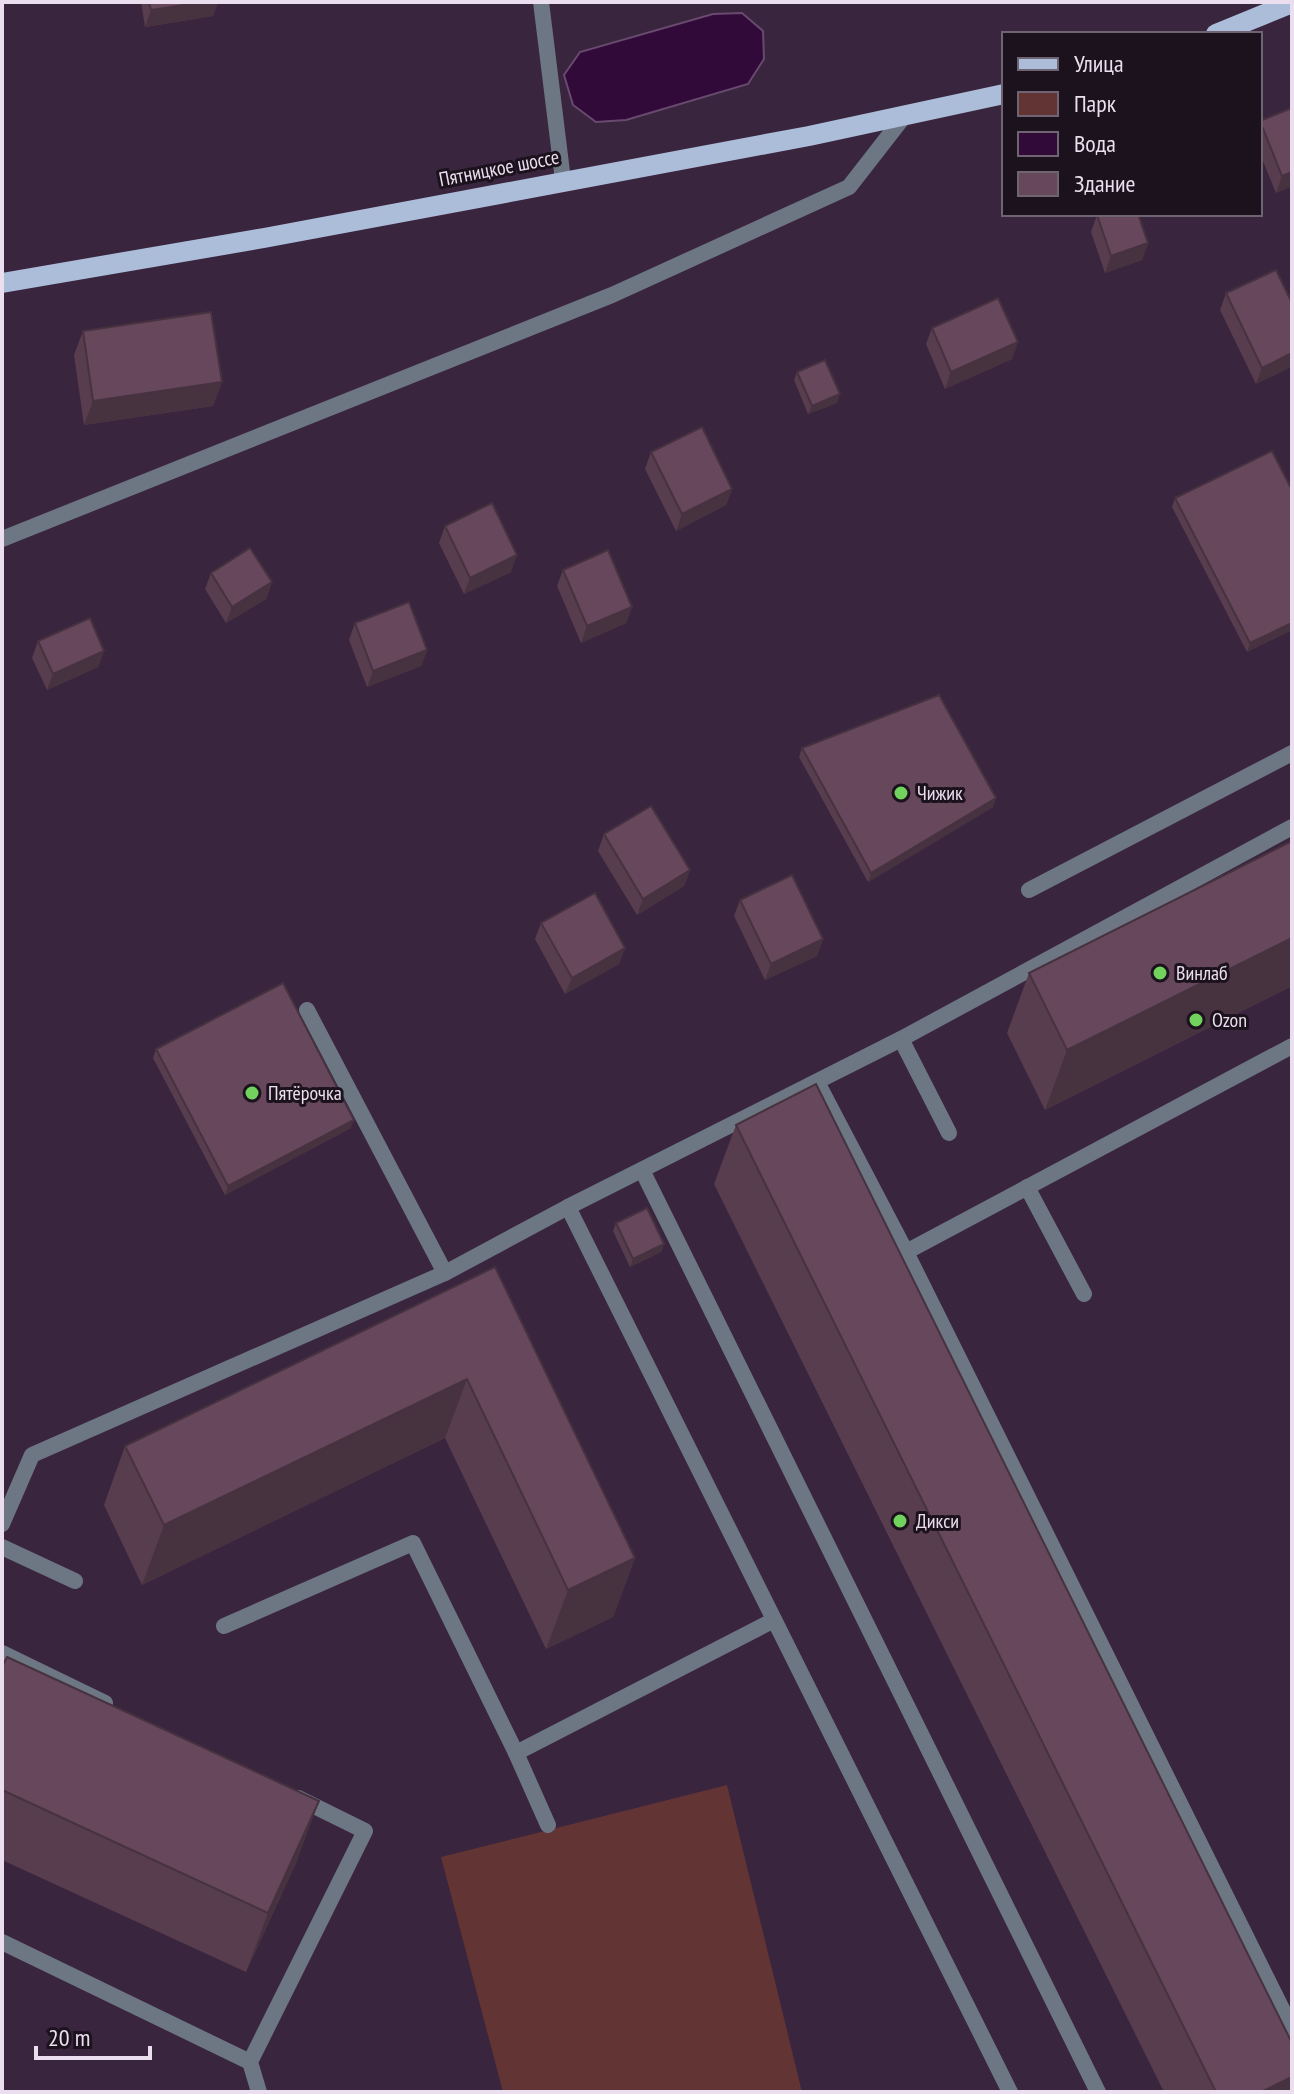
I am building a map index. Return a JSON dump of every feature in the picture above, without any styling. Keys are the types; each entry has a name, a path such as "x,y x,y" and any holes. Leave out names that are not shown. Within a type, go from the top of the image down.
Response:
{"main road":[{"path":"1221,32 1292,3"},
{"name":"Пятницкое шоссе","path":"2,283 264,238 809,136 1002,94"}],"lane":[{"path":"541,2 563,180"},
{"path":"2,539 612,295 849,187 905,115"},
{"path":"1029,890 1292,753"},
{"path":"2,1524 32,1455 445,1273 568,1207 901,1039 1292,827"},
{"path":"307,1010 445,1273"},
{"path":"901,1039 949,1133"},
{"path":"906,1252 1292,1046"},
{"path":"817,1082 906,1252 1292,2029"},
{"path":"642,1170 1098,2092"},
{"path":"1027,1187 1084,1294"},
{"path":"568,1207 1010,2092"},
{"path":"224,1626 413,1543 548,1825"},
{"path":"2,1547 75,1581"},
{"path":"516,1753 774,1620"},
{"path":"2,1653 114,1708"},
{"path":"259,2092 250,2062 365,1831 281,1790"},
{"path":"2,1942 250,2062"}],"green space":[{"path":"727,1785 802,2092 503,2092 441,1857"}],"water":[{"path":"742,13 763,31 764,59 748,84 626,120 596,122 573,105 564,75 580,52 713,14"}],"building":[{"path":"149,2 204,2 151,10"},
{"path":"1292,108 1292,172 1282,176 1262,120"},
{"path":"1097,216 1139,216 1148,243 1111,256"},
{"path":"1276,270 1292,303 1292,353 1262,368 1226,293"},
{"path":"998,298 1018,342 951,372 932,328"},
{"path":"211,312 222,382 93,401 83,331"},
{"path":"825,360 840,394 812,406 797,372"},
{"path":"702,427 732,489 682,514 651,452"},
{"path":"1272,451 1292,490 1292,623 1250,643 1175,498"},
{"path":"492,503 517,555 470,578 445,526"},
{"path":"250,548 272,582 232,607 211,573"},
{"path":"608,550 632,607 587,626 563,570"},
{"path":"409,602 427,650 373,671 355,623"},
{"path":"90,618 104,651 53,674 38,641"},
{"path":"939,695 996,798 871,873 802,748"},
{"path":"651,806 690,870 643,899 604,834"},
{"path":"1292,841 1292,938 1067,1050 1029,973"},
{"path":"792,875 823,939 771,964 740,900"},
{"path":"595,893 625,948 572,978 541,923"},
{"name":"Пятёрочка","path":"283,983 354,1120 228,1186 156,1049"},
{"path":"816,1084 1292,2043 1292,2077 1261,2092 1216,2092 736,1125"},
{"path":"647,1208 664,1244 633,1259 616,1223"},
{"path":"495,1267 635,1558 568,1590 467,1379 164,1525 125,1446"},
{"path":"7,1657 319,1801 268,1913 2,1790 2,1667"}],"place":[{"name":"Чижик","path":"901,793"},
{"name":"Винлаб","path":"1160,973"},
{"name":"Ozon","path":"1196,1020"},
{"name":"Пятёрочка","path":"252,1093"},
{"name":"Дикси","path":"900,1521"}]}
